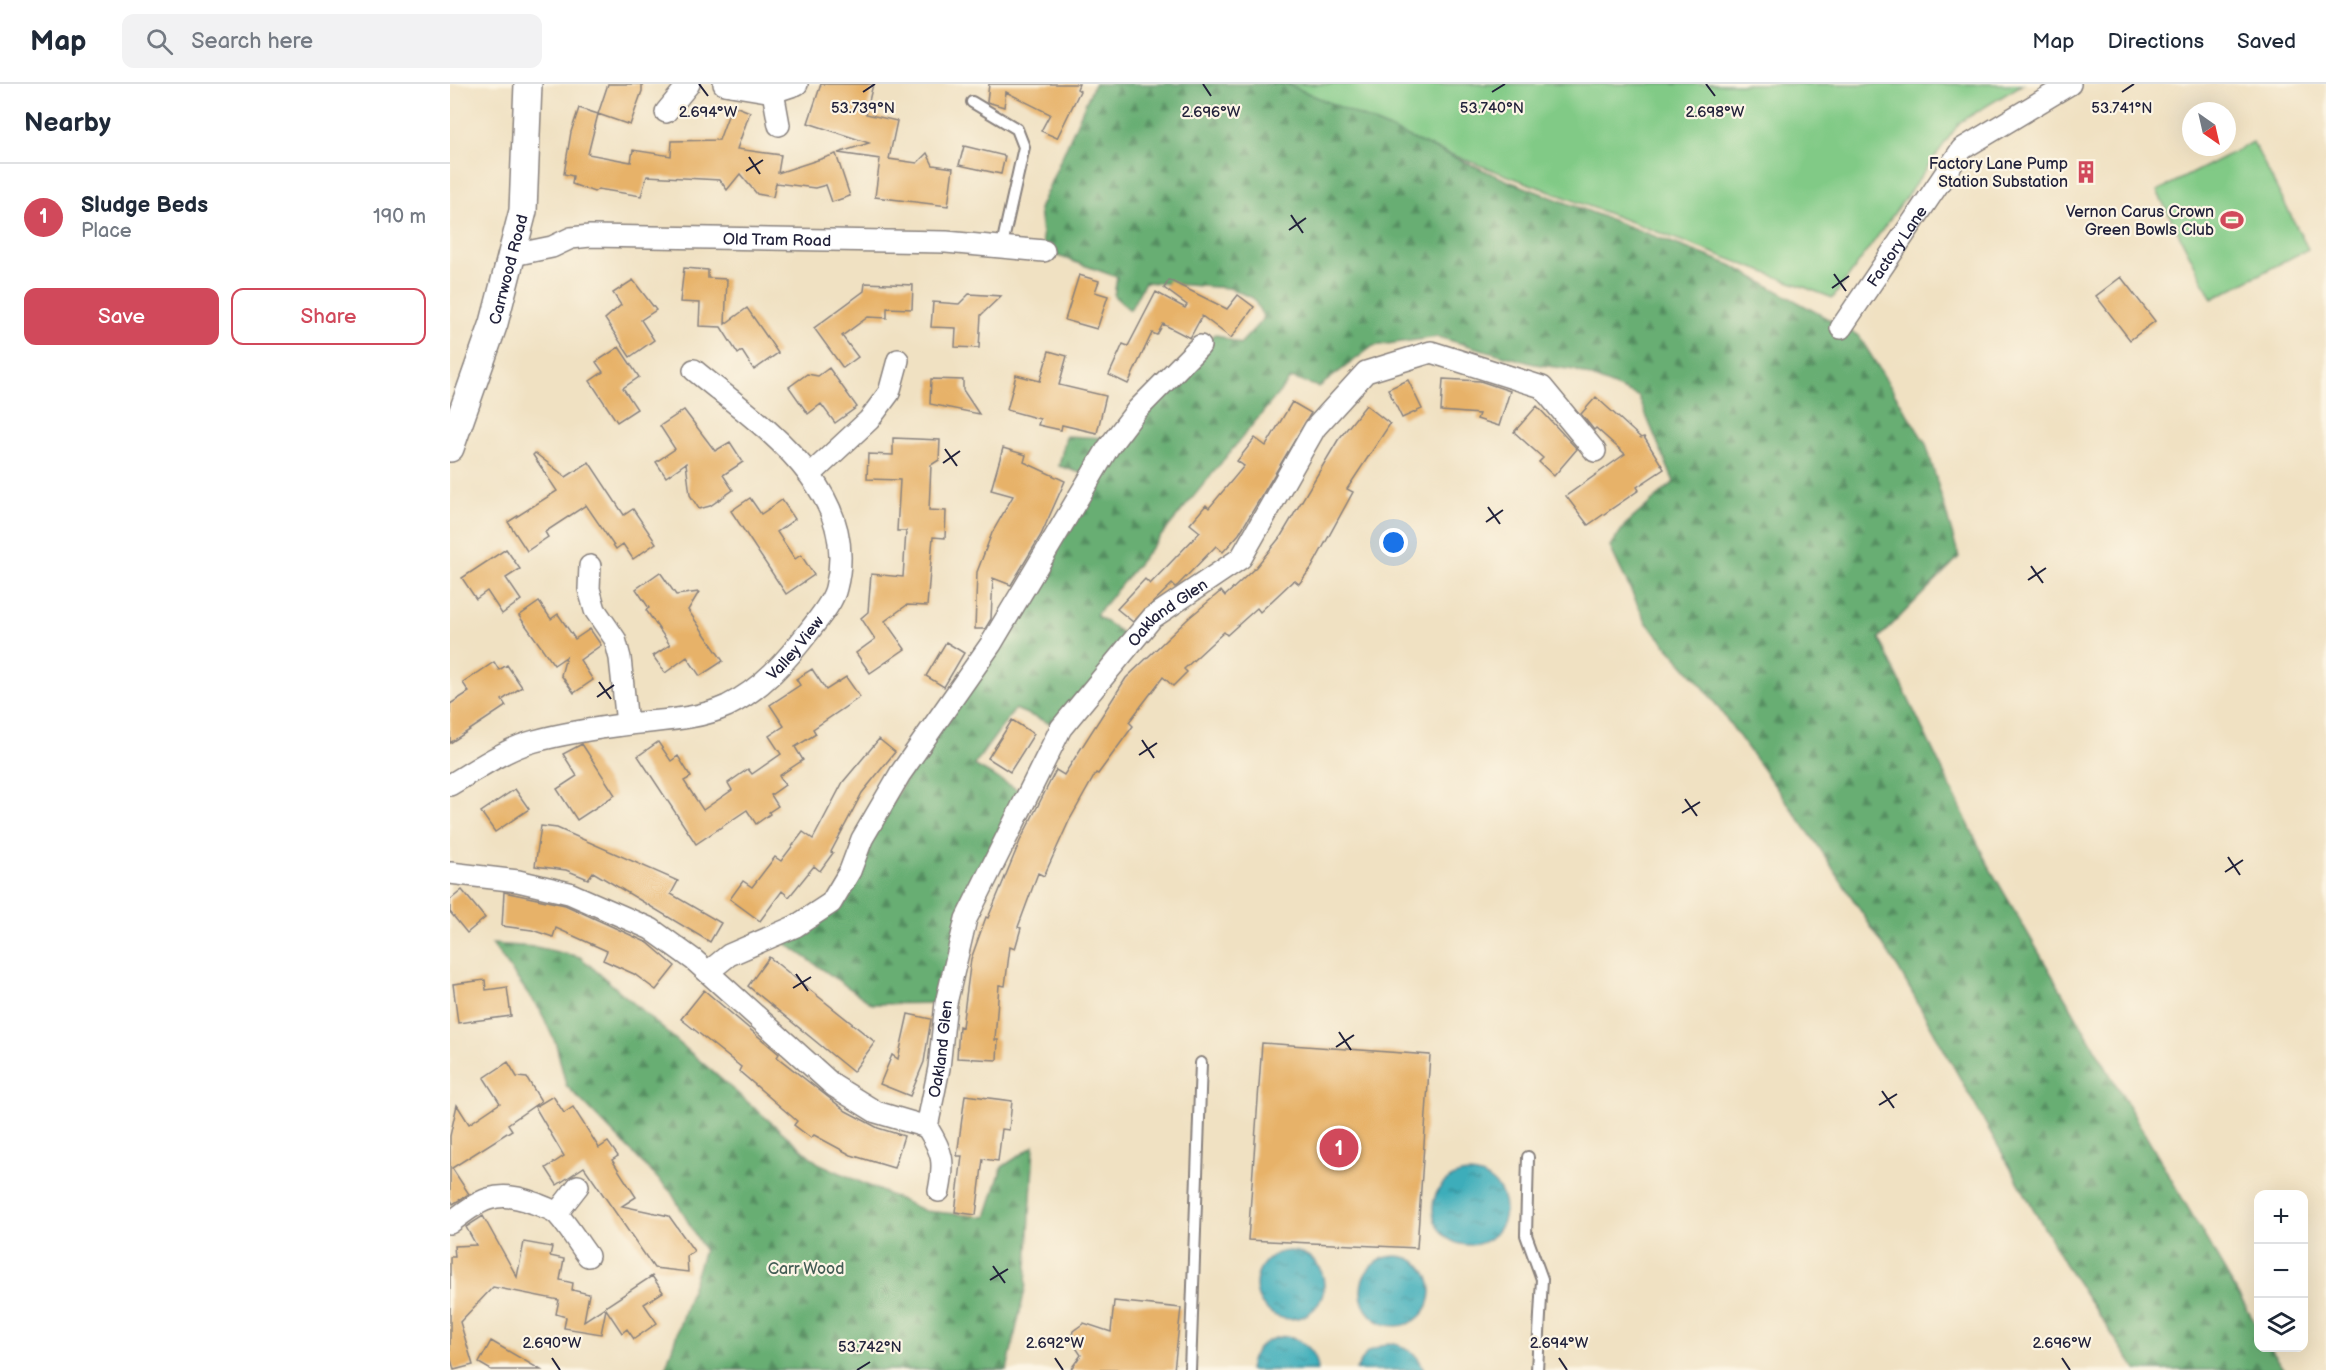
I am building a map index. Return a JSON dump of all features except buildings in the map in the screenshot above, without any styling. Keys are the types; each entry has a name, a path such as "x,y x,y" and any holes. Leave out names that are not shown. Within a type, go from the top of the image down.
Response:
{"street":[{"name":"Carrwood Road","path":"450,448 491,334 523,211 528,84"},
{"path":"666,112 689,84"},
{"path":"724,84 773,92 797,84"},
{"name":"Factory Lane","path":"1841,328 1962,149 2070,84"},
{"path":"773,92 779,124"},
{"name":"Old Tram Road","path":"513,255 552,247 571,238 590,236 1002,245 1044,251"},
{"path":"708,972 729,955 796,926 831,903 850,871 862,838 900,774 991,644 1108,448 1137,411 1200,346"},
{"name":"Oakland Glen","path":"927,1127 939,1068 946,1003 966,919 1061,728 1152,618 1241,558 1315,428 1366,372 1431,352 1542,387 1595,451"},
{"path":"812,474 868,420 889,393 898,360"},
{"name":"Valley View","path":"450,785 505,753 533,742 627,724 690,718 726,706 758,687 789,657 820,617 836,589 841,550 831,506 812,474 746,413 694,370"},
{"path":"590,566 589,589 595,610 615,639 620,658 627,724"},
{"path":"450,873 518,881 569,893 651,929 708,972 834,1086 876,1112 927,1127 938,1145 944,1164 939,1191"},
{"path":"557,1213 578,1186"},
{"path":"450,1223 476,1203 505,1195 529,1201 557,1213 588,1256"}],"lane":[{"path":"972,102 1017,129 1024,147 1002,245"},
{"path":"1190,1370 1201,1063"},
{"path":"1528,1157 1526,1235 1542,1279 1537,1370"}],"green space":[{"path":"1094,84 1287,84 1511,182 1731,265 1859,336 1926,444 1959,557 1879,638 1989,867 2254,1321 2254,1352 2273,1352 2285,1370 2136,1370 2064,1263 1898,968 1817,844 1704,688 1646,622 1610,547 1625,525 1674,482 1638,396 1575,370 1534,364 1438,337 1373,346 1319,387 1291,378 1096,615 1133,640 1061,728 1015,709 974,765 1027,795 966,919 946,1003 872,1004 785,943 831,903 1090,476 1059,466 1066,436 1108,438 1200,346 1215,334 1240,344 1264,318 1253,298 1229,288 1145,282 1130,310 1114,296 1117,277 1044,251 1039,209"},
{"path":"1264,84 2023,84 1960,122 1833,298"},
{"name":"Vernon Carus Crown Green Bowls Club","path":"2253,142 2308,249 2212,299 2157,191 2226,156 2236,156 2236,151"},
{"name":"Carr Wood","path":"492,944 536,947 580,957 818,1163 925,1211 986,1217 1002,1167 1034,1146 1026,1285 1007,1370 665,1370 704,1250 671,1192 566,1085 556,1044 540,1010"}],"water":[{"path":"1469,1173 1489,1179 1499,1189 1505,1209 1499,1229 1489,1239 1469,1245 1449,1239 1439,1229 1433,1209 1439,1189 1449,1179"},
{"path":"1290,1251 1303,1254 1314,1261 1321,1272 1324,1285 1321,1298 1314,1309 1303,1316 1290,1319 1277,1316 1266,1309 1259,1298 1256,1285 1259,1272 1266,1261 1277,1254"},
{"path":"1396,1256 1409,1259 1421,1266 1428,1278 1431,1291 1428,1304 1421,1316 1409,1323 1396,1326 1383,1323 1371,1316 1364,1304 1361,1291 1364,1278 1371,1266 1383,1259"},
{"path":"1287,1336 1299,1341 1312,1352 1318,1370 1249,1370 1253,1356 1261,1346 1272,1339"},
{"path":"1388,1343 1410,1351 1424,1370 1356,1370 1367,1352"}],"place":[{"name":"Factory Lane Pump Station Substation","path":"2086,172"},
{"name":"Vernon Carus Crown Green Bowls Club","path":"2232,220"},
{"name":"Sludge Beds","path":"1339,1148"}]}
